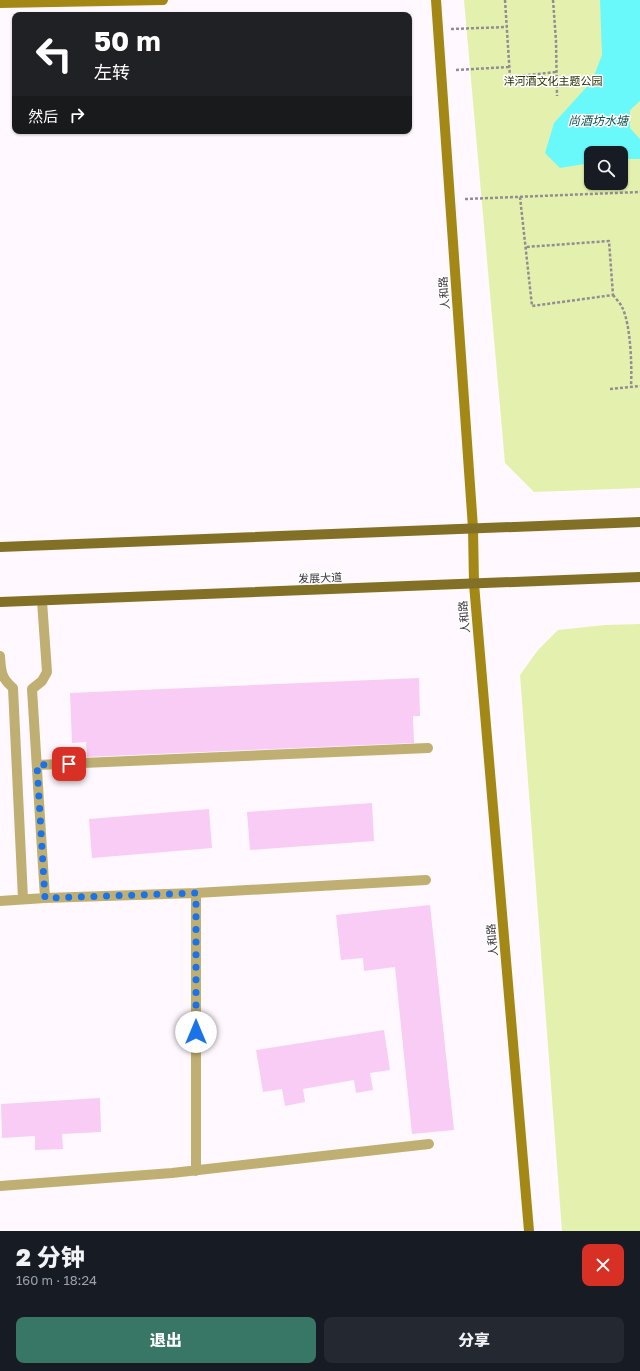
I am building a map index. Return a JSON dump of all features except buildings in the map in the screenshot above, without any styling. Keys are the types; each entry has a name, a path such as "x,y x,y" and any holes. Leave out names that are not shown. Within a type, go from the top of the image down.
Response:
{"main road":[{"path":"0,547 640,522"},
{"name":"发展大道","path":"0,602 640,577"}],"street":[{"path":"0,3 163,0"},
{"name":"人和路","path":"436,0 473,528 474,584 529,1231"},
{"path":"42,601 47,672 42,681 32,689 45,898"},
{"path":"0,656 2,675 8,684 13,688 23,899"},
{"path":"37,765 428,748"},
{"path":"0,901 196,893 426,880"},
{"path":"196,893 196,1170"},
{"path":"0,1186 196,1170 429,1144"}],"path":[{"path":"505,0 510,77 556,72"},
{"path":"553,0 557,96"},
{"path":"438,30 507,26"},
{"path":"441,71 509,67"},
{"path":"450,199 640,192"},
{"path":"520,197 532,306 613,295"},
{"path":"526,248 609,241 613,295 622,308 627,323 632,367 630,387"},
{"path":"610,389 640,386"}],"green space":[{"name":"洋河酒文化主题公园","path":"464,0 640,0 640,488 534,492 505,463"},
{"path":"640,624 640,1231 562,1231 520,675 538,650 558,630 605,625"}],"water":[{"name":"尚酒坊水塘","path":"600,0 640,0 640,101 630,110 630,128 640,139 640,159 628,159 628,146 584,146 584,164 560,168 545,153 554,123 592,81 602,55"}],"route":[{"path":"69,764 37,765 45,898 196,893 196,1032"}]}
